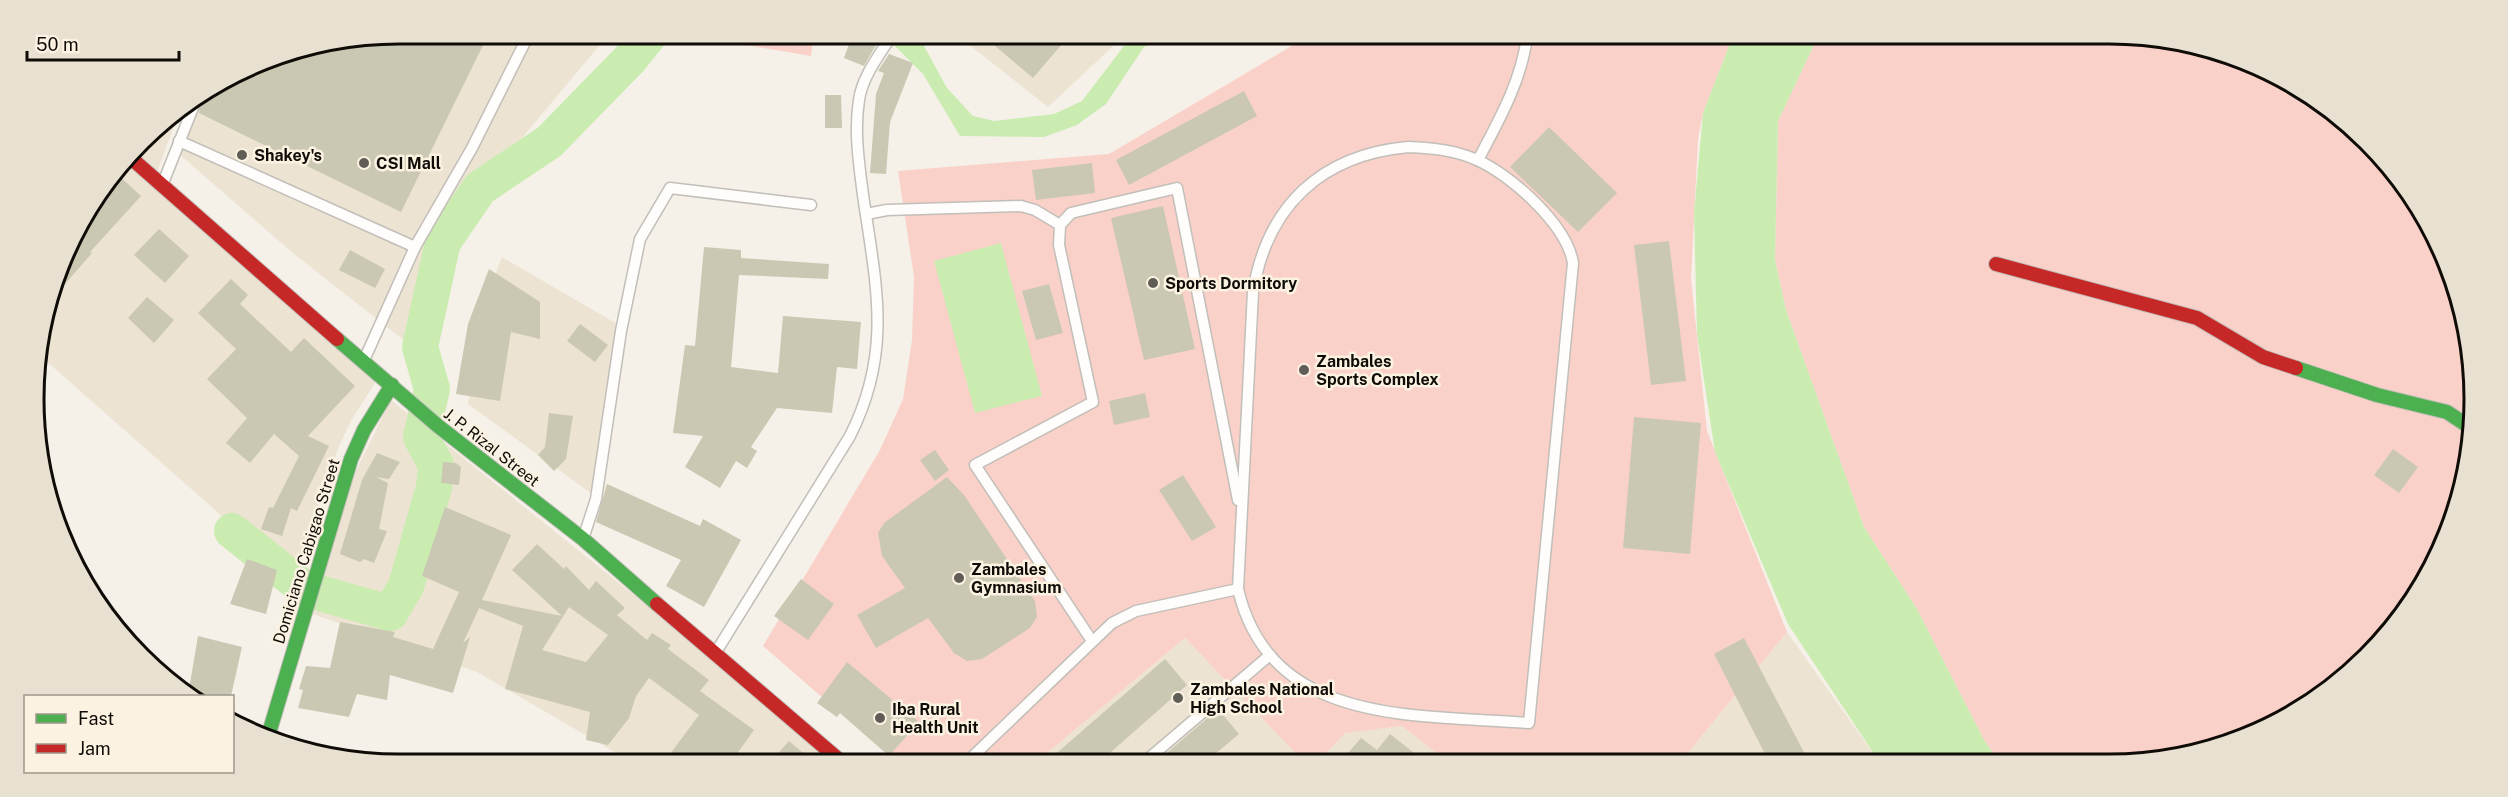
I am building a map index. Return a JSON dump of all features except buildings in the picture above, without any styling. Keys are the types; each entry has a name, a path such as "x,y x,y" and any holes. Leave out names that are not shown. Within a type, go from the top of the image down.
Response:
{"main road":[{"name":"J. P. Rizal Street","path":"134,161 161,187 438,426 583,539 714,655 832,754"},
{"path":"1996,264 2196,318 2263,357 2377,394 2447,412 2464,423"},
{"name":"Domiciano Cabigao Street","path":"270,729 351,459 363,430 392,385"}],"lane":[{"path":"364,361 415,247 472,148 524,44"},
{"path":"714,655 850,436 864,409 874,372 878,336 878,290 866,214 857,131 859,98 870,71 886,44"},
{"path":"1478,160 1509,101 1524,60 1526,44"},
{"path":"161,187 192,110"},
{"path":"179,141 415,247"},
{"path":"1408,147 1455,152 1478,160 1511,182 1543,211 1564,237 1571,250 1573,263 1529,723 1368,710 1333,699 1300,683 1270,655 1255,636 1242,609 1238,589 1253,292 1258,263 1269,235 1287,209 1313,180 1334,167 1359,156 1408,147"},
{"path":"583,539 596,499 621,332 640,239 670,188 811,205"},
{"path":"1092,641 975,465 1093,402 1059,245 1060,225 1071,213 1177,188 1241,518"},
{"path":"866,214 909,209 1021,206 1035,210 1060,225"},
{"path":"975,754 1112,623 1136,611 1238,589"},
{"path":"1154,754 1270,655"}],"shaded area":[{"path":"375,44 601,44 522,138 452,209 424,356 294,254 171,147 184,115 201,103 241,80 284,62 329,50"},
{"path":"741,44 813,44 811,56"},
{"path":"893,44 923,44 947,88 973,116 994,121 1054,114 1082,101 1127,44 1152,44 1144,47 1106,104 1077,125 1044,137 960,136 923,74"},
{"path":"968,44 1115,44 1048,107"},
{"name":"Zambales Sports Complex","path":"1295,44 1730,44 1703,113 1698,139 1691,279 1707,431 1787,632 1687,754 1438,754 1402,726 1345,733 1325,754 1296,754 1185,638 1046,754 887,754 763,646 880,450 903,399 912,340 914,277 898,171 1109,154"},
{"path":"1730,44 1816,44 1778,121 1775,260 1786,310 1864,527 1917,609 1984,740 1994,754 1874,754 1788,624 1715,452 1697,334 1694,213 1703,113"},
{"path":"2133,44 2179,50 2224,62 2267,80 2307,103 2361,147 2391,182 2428,241 2446,284 2458,329 2464,375 2464,422 2458,468 2446,513 2428,556 2405,596 2361,650 2326,680 2267,717 2224,735 2179,747 2110,754 1994,754 1984,740 1917,609 1864,527 1786,310 1775,260 1778,121 1814,45"},
{"path":"175,123 154,180 382,372 352,419 339,446 298,566 223,517 46,361 50,329 62,284 80,241 117,182 147,147"},
{"path":"1001,243 1042,396 975,413 934,261"},
{"path":"502,257 624,328 599,499 468,404 479,315"},
{"path":"391,400 832,754 618,754 477,672 313,614 337,509"},
{"path":"1787,632 1874,754 1687,754"},
{"name":"Zambales National High School","path":"1185,638 1296,754 1046,754"},
{"name":"Zambales National High School","path":"1402,726 1438,754 1325,754 1344,733"}],"waterway":[{"path":"323,594 390,613 406,586 434,487 436,465 421,437 432,389 420,347 443,242 480,188 549,142 642,44"},
{"path":"232,531 304,588"}],"traffic: fast":[{"path":"337,339 438,426 583,539 657,604"},
{"path":"2296,368 2377,395 2447,412 2464,423"},
{"path":"270,729 351,459 364,430 392,385"}],"traffic: jam":[{"path":"135,161 337,339"},
{"path":"1996,264 2197,318 2263,357 2296,368"},
{"path":"657,604 832,754"}],"place":[{"name":"Shakey's","path":"242,155"},
{"name":"CSI Mall","path":"364,163"},
{"name":"Sports Dormitory","path":"1153,283"},
{"name":"Zambales Sports Complex","path":"1304,370"},
{"name":"Zambales Gymnasium","path":"959,578"},
{"name":"Zambales National High School","path":"1178,698"},
{"name":"Iba Rural Health Unit","path":"880,718"}]}
